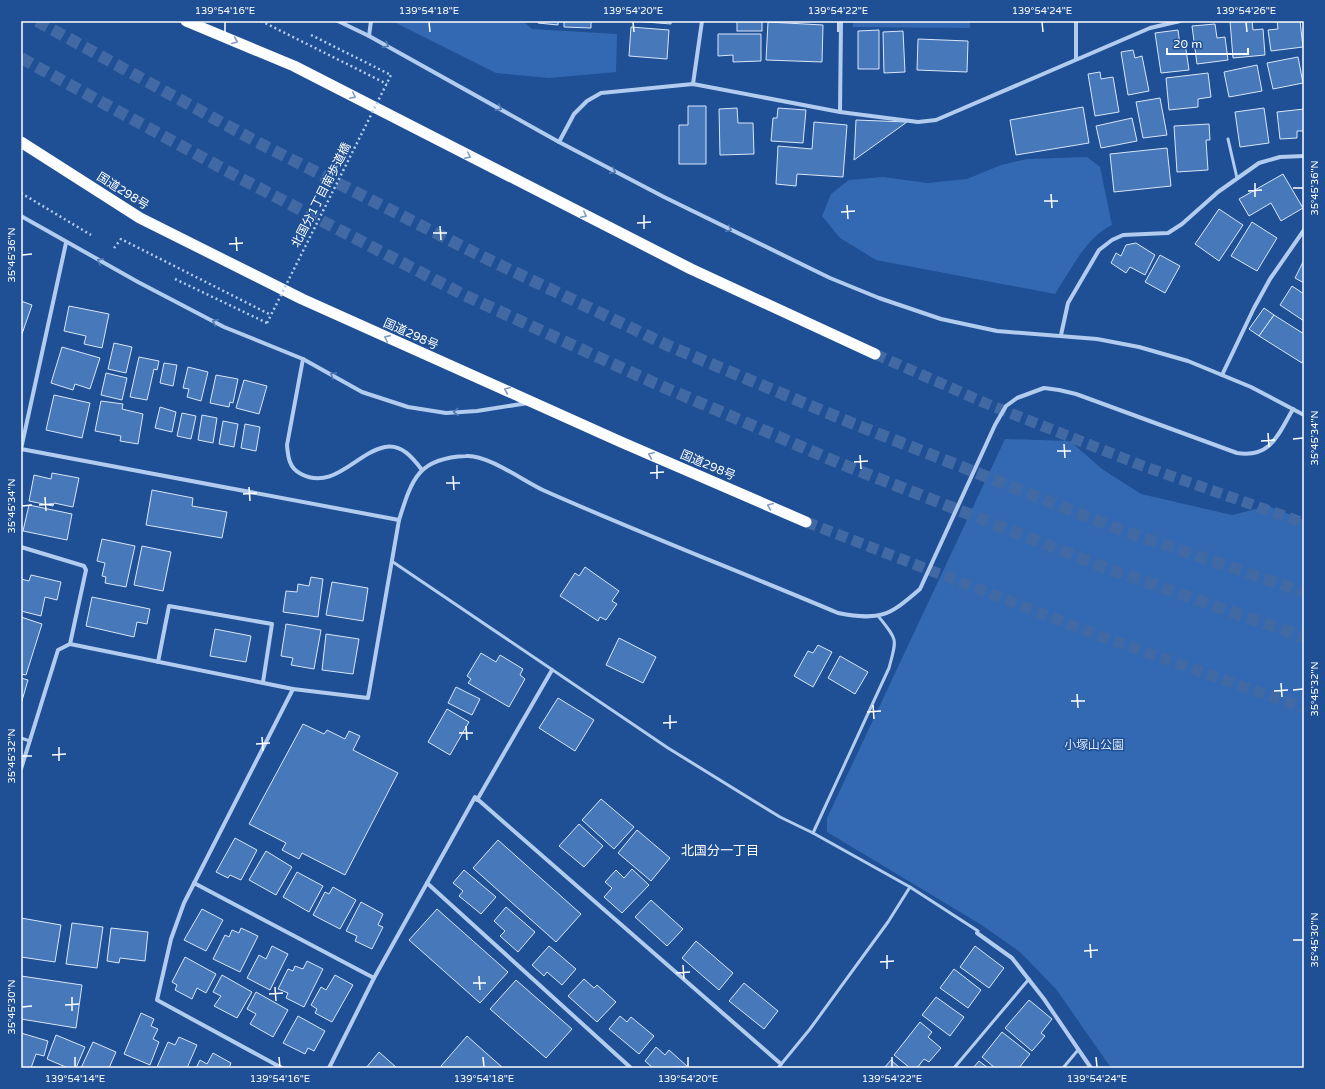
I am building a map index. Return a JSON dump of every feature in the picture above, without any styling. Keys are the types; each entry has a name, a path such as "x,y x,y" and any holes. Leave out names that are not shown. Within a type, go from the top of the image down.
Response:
{"highway":[{"path":"186,21 294,66 684,265 875,354"},
{"name":"国道298号","path":"21,142 147,221 302,299 432,358 536,402 621,442 806,522"}],"street":[{"path":"338,21 369,36 559,142 671,201 830,278 879,298 941,319 997,331 1062,335 1097,339 1139,347 1188,361 1222,375 1251,387 1304,415"},
{"path":"369,36 371,21"},
{"path":"693,84 702,21"},
{"path":"840,112 841,21"},
{"path":"1076,21 1076,59"},
{"path":"559,142 574,114 587,101 601,93 693,84 840,112 918,122 936,120 1150,28 1180,21"},
{"path":"1062,335 1068,304 1099,250 1112,240 1123,235 1168,233 1182,224 1237,178 1260,163 1280,157 1304,156"},
{"path":"21,216 66,243 224,327 303,359 362,392 408,407 446,413 478,411 536,402"},
{"path":"1222,375 1267,285 1304,230"},
{"path":"66,243 21,449 399,520"},
{"path":"303,359 287,446 288,458 294,470 307,477 332,476 385,447 399,449 410,455 422,470"},
{"path":"21,769 58,650 70,644 293,689 368,698 393,562 399,520 408,492 416,477 427,465 449,458 468,455 486,460 544,490 838,613 861,618 879,616 898,608 920,589 995,425 1006,406 1017,398 1044,388 1076,394 1237,453 1251,455 1266,449 1273,441 1293,409"},
{"path":"21,547 84,566 86,570 70,644"},
{"path":"158,662 169,606 272,624 263,682"},
{"path":"477,800 552,670"},
{"path":"282,1068 157,1000 171,939 194,883 293,689"},
{"path":"329,1068 374,978 474,797 780,1066"},
{"path":"194,883 374,978"},
{"path":"427,883 631,1068"},
{"path":"977,934 1012,958 1029,979 1091,1068"}],"lane":[{"path":"1228,139 1237,178"},
{"path":"393,562 668,748 780,818 813,833 910,887 978,931 977,934"},
{"path":"813,833 889,668 895,646 894,636 879,616"},
{"path":"21,738 30,741"},
{"path":"780,1066 815,1023 888,922 910,887"},
{"path":"954,1068 1029,979"},
{"path":"1063,1068 1078,1050"}],"path":[{"path":"261,21 387,84"},
{"name":"北国分1丁目南歩道橋","path":"175,279 267,323 392,75 311,34"},
{"path":"21,193 95,237"},
{"path":"108,245 115,249 121,239 271,315"}],"green space":[{"path":"392,21 523,21 532,29 617,34 616,72 549,78 496,73"},
{"path":"853,21 970,21 970,28 853,27"},
{"path":"1087,157 1100,167 1112,225 1102,231 1086,246 1055,294 876,260 840,238 822,216 831,194 849,180 883,177 927,183 967,179 1001,165 1027,159"},
{"name":"小塚山公園","path":"1005,439 1070,441 1102,469 1141,494 1232,515 1268,506 1304,520 1304,1068 1111,1068 1056,989 1020,952 980,924 827,832 827,818"}],"building":[{"path":"539,21 558,21 558,25 538,23"},
{"path":"564,21 591,21 591,28 564,27"},
{"path":"634,21 671,21 671,24"},
{"path":"737,21 762,21 762,31 737,31"},
{"path":"1230,21 1252,21 1253,30 1263,29 1265,55 1233,58"},
{"path":"1277,21 1300,21 1303,47 1271,51 1268,30 1278,29"},
{"path":"768,22 823,25 822,62 766,60"},
{"path":"1215,24 1217,38 1225,37 1228,60 1197,64 1192,26"},
{"path":"631,27 669,30 667,59 629,56"},
{"path":"879,30 879,69 858,69 858,31"},
{"path":"1178,30 1180,45 1185,43 1189,70 1161,73 1155,33"},
{"path":"903,31 905,72 884,73 883,32"},
{"path":"718,34 761,34 761,61 733,62 733,55 718,56"},
{"path":"918,39 968,41 967,72 917,70"},
{"path":"1133,50 1135,58 1142,56 1149,91 1128,95 1121,52"},
{"path":"1298,57 1303,83 1273,89 1267,63"},
{"path":"1257,65 1262,91 1229,97 1224,72"},
{"path":"1100,72 1101,79 1113,77 1119,112 1095,116 1088,74"},
{"path":"1208,73 1211,97 1198,99 1198,107 1169,110 1166,78"},
{"path":"1160,98 1167,135 1143,138 1136,102"},
{"path":"688,106 706,106 706,164 679,164 679,125 688,125"},
{"path":"1083,107 1089,143 1016,155 1010,120"},
{"path":"737,108 738,123 753,123 754,154 720,155 719,109"},
{"path":"778,108 806,110 803,143 771,141 773,118 777,118"},
{"path":"1264,108 1269,143 1240,147 1235,112"},
{"path":"1304,109 1304,131 1297,131 1297,138 1280,139 1277,112"},
{"path":"1132,118 1137,141 1101,148 1096,126"},
{"path":"856,120 907,122 854,160"},
{"path":"814,122 847,125 843,177 797,174 796,186 776,184 778,146 812,149"},
{"path":"1209,124 1210,140 1206,140 1208,170 1177,172 1174,126"},
{"path":"1167,148 1171,186 1114,192 1110,154"},
{"path":"1283,174 1303,208 1281,221 1271,203 1249,216 1239,199"},
{"path":"1219,209 1243,225 1219,261 1195,244"},
{"path":"1252,222 1277,238 1257,271 1231,256"},
{"path":"1136,243 1155,255 1145,275 1130,267 1126,273 1111,263 1116,253 1121,256 1126,245"},
{"path":"1160,255 1180,266 1165,293 1145,282"},
{"path":"1304,260 1304,283 1295,278"},
{"path":"1292,286 1304,294 1304,321 1280,305"},
{"path":"21,301 32,305 22,334 21,334"},
{"path":"69,306 109,314 102,348 84,344 86,336 64,331"},
{"path":"1264,308 1274,315 1259,336 1249,329"},
{"path":"1274,315 1304,334 1304,359 1302,363 1259,336"},
{"path":"114,343 132,347 126,373 108,369"},
{"path":"62,347 100,358 90,389 75,384 73,390 51,383"},
{"path":"139,357 159,361 157,370 154,369 147,400 130,397"},
{"path":"164,363 177,365 173,386 160,383"},
{"path":"188,367 208,372 201,401 187,397 189,389 183,388"},
{"path":"106,373 127,378 122,400 101,395"},
{"path":"216,375 238,379 233,403 230,402 229,407 210,403"},
{"path":"244,380 267,386 259,414 236,408"},
{"path":"54,395 90,403 82,438 46,430"},
{"path":"101,401 123,404 122,409 143,414 138,444 120,441 121,436 95,431"},
{"path":"160,407 176,412 172,432 155,428"},
{"path":"182,413 196,416 191,439 177,436"},
{"path":"202,415 217,418 213,443 198,440"},
{"path":"223,421 238,424 234,447 219,444"},
{"path":"245,424 260,427 256,451 241,448"},
{"path":"52,473 79,478 73,507 54,503 53,506 29,501 34,475 51,479"},
{"path":"152,490 193,498 192,506 227,512 222,538 146,525"},
{"path":"29,505 72,514 67,540 23,531"},
{"path":"102,539 135,546 126,587 105,583 106,577 102,576 105,563 97,561"},
{"path":"142,546 171,552 163,591 134,585"},
{"path":"585,567 619,591 612,601 617,604 606,620 600,617 598,621 560,596 575,573 579,576"},
{"path":"31,575 61,582 57,600 45,597 41,616 21,611 21,579 29,581"},
{"path":"311,577 323,579 318,617 283,612 286,591 297,592 298,584 309,586"},
{"path":"332,582 368,588 363,621 326,615"},
{"path":"92,597 150,609 147,624 137,622 134,637 86,626"},
{"path":"21,617 42,624 26,675 21,674"},
{"path":"286,624 321,630 314,669 291,665 293,658 281,656"},
{"path":"215,629 251,636 246,662 210,656"},
{"path":"326,634 359,639 353,674 322,670"},
{"path":"619,638 656,657 643,683 606,665"},
{"path":"818,645 832,652 813,687 794,676 808,651 813,653"},
{"path":"481,653 496,662 500,655 523,669 520,675 525,679 509,707 468,683 471,679 467,676"},
{"path":"840,656 868,672 855,694 828,678"},
{"path":"21,678 28,680 21,704"},
{"path":"456,687 480,699 472,715 448,703"},
{"path":"558,698 594,720 575,751 539,728"},
{"path":"447,709 469,722 450,755 428,742"},
{"path":"303,724 324,734 327,730 345,739 349,731 360,736 353,750 398,773 345,875 302,853 299,859 282,850 286,843 249,824"},
{"path":"601,799 634,827 614,849 582,820"},
{"path":"579,824 603,846 584,867 559,846"},
{"path":"637,830 670,858 651,881 618,853"},
{"path":"235,838 257,850 241,880 230,875 228,878 216,872"},
{"path":"498,840 581,914 556,942 473,868"},
{"path":"266,851 292,867 276,895 249,880"},
{"path":"632,869 649,885 622,913 604,897 612,888 605,882 616,870 624,878"},
{"path":"464,870 496,897 481,914 459,896 463,891 453,883"},
{"path":"297,872 323,886 309,912 283,897"},
{"path":"333,887 356,900 340,929 313,915 325,892 329,894"},
{"path":"651,900 683,929 667,946 635,917"},
{"path":"361,902 383,914 378,925 383,927 372,949 355,941 357,936 346,931"},
{"path":"506,907 535,932 518,952 500,936 505,931 494,921"},
{"path":"202,909 223,920 206,951 184,940"},
{"path":"437,909 508,972 480,1003 409,940"},
{"path":"21,918 61,925 55,962 21,957"},
{"path":"72,923 103,927 97,968 66,964"},
{"path":"111,928 148,932 145,961 120,958 119,963 107,961"},
{"path":"241,928 258,936 240,972 213,959 225,935 229,937 232,930 239,933"},
{"path":"696,941 733,973 719,990 682,958"},
{"path":"272,946 288,954 270,990 247,978 259,955 266,959"},
{"path":"549,946 576,969 562,985 547,972 544,976 532,965"},
{"path":"975,946 1004,968 989,988 960,967"},
{"path":"185,957 216,974 206,993 197,988 192,999 175,990 177,985 172,982"},
{"path":"307,961 323,969 304,1007 286,998 288,993 278,989 288,969 293,971 295,966 303,969"},
{"path":"954,969 981,990 968,1008 940,988"},
{"path":"222,975 252,992 237,1018 214,1006 221,996 213,992"},
{"path":"335,975 353,985 332,1022 315,1013 317,1009 311,1005 321,987 326,990"},
{"path":"21,976 82,985 76,1028 21,1019"},
{"path":"584,979 594,988 597,985 616,1002 597,1022 568,996"},
{"path":"516,980 572,1029 546,1058 490,1009"},
{"path":"744,983 778,1011 764,1029 729,1001"},
{"path":"256,992 288,1010 273,1037 250,1024 256,1014 247,1009"},
{"path":"936,997 964,1017 950,1036 922,1015"},
{"path":"1029,1000 1052,1019 1041,1033 1045,1036 1032,1051 1005,1028"},
{"path":"141,1013 154,1019 151,1026 158,1029 153,1039 159,1042 150,1065 124,1054"},
{"path":"298,1016 325,1031 314,1051 308,1048 305,1054 283,1043"},
{"path":"620,1016 627,1022 631,1017 654,1036 639,1054 609,1029"},
{"path":"920,1022 932,1032 928,1037 941,1048 929,1062 924,1059 917,1068 910,1068 894,1055"},
{"path":"1002,1032 1030,1054 1019,1068 995,1068 982,1057"},
{"path":"21,1033 48,1041 44,1056 36,1054 31,1068 21,1068"},
{"path":"56,1035 85,1047 76,1068 68,1068 47,1059"},
{"path":"467,1036 503,1068 444,1068 441,1066"},
{"path":"179,1037 197,1045 187,1068 157,1067 168,1042 175,1045"},
{"path":"93,1042 116,1052 109,1068 81,1068"},
{"path":"656,1047 665,1055 669,1050 688,1067 653,1068 645,1061"},
{"path":"379,1052 397,1068 366,1068"},
{"path":"213,1053 231,1063 229,1068 196,1068 200,1060 207,1064"},
{"path":"891,1060 900,1068 884,1068"},
{"path":"979,1061 988,1068 973,1068"}],"tunnel":[{"path":"37,21 257,142 479,255 669,346 854,424 1118,529 1304,592"},
{"path":"21,58 238,177 462,294 652,382 839,463 1106,568 1304,637"},
{"path":"875,354 985,403 1143,466 1304,523"},
{"path":"806,522 1097,635 1304,708"}],"district":[{"name":"北国分一丁目","path":"720,851"}]}
